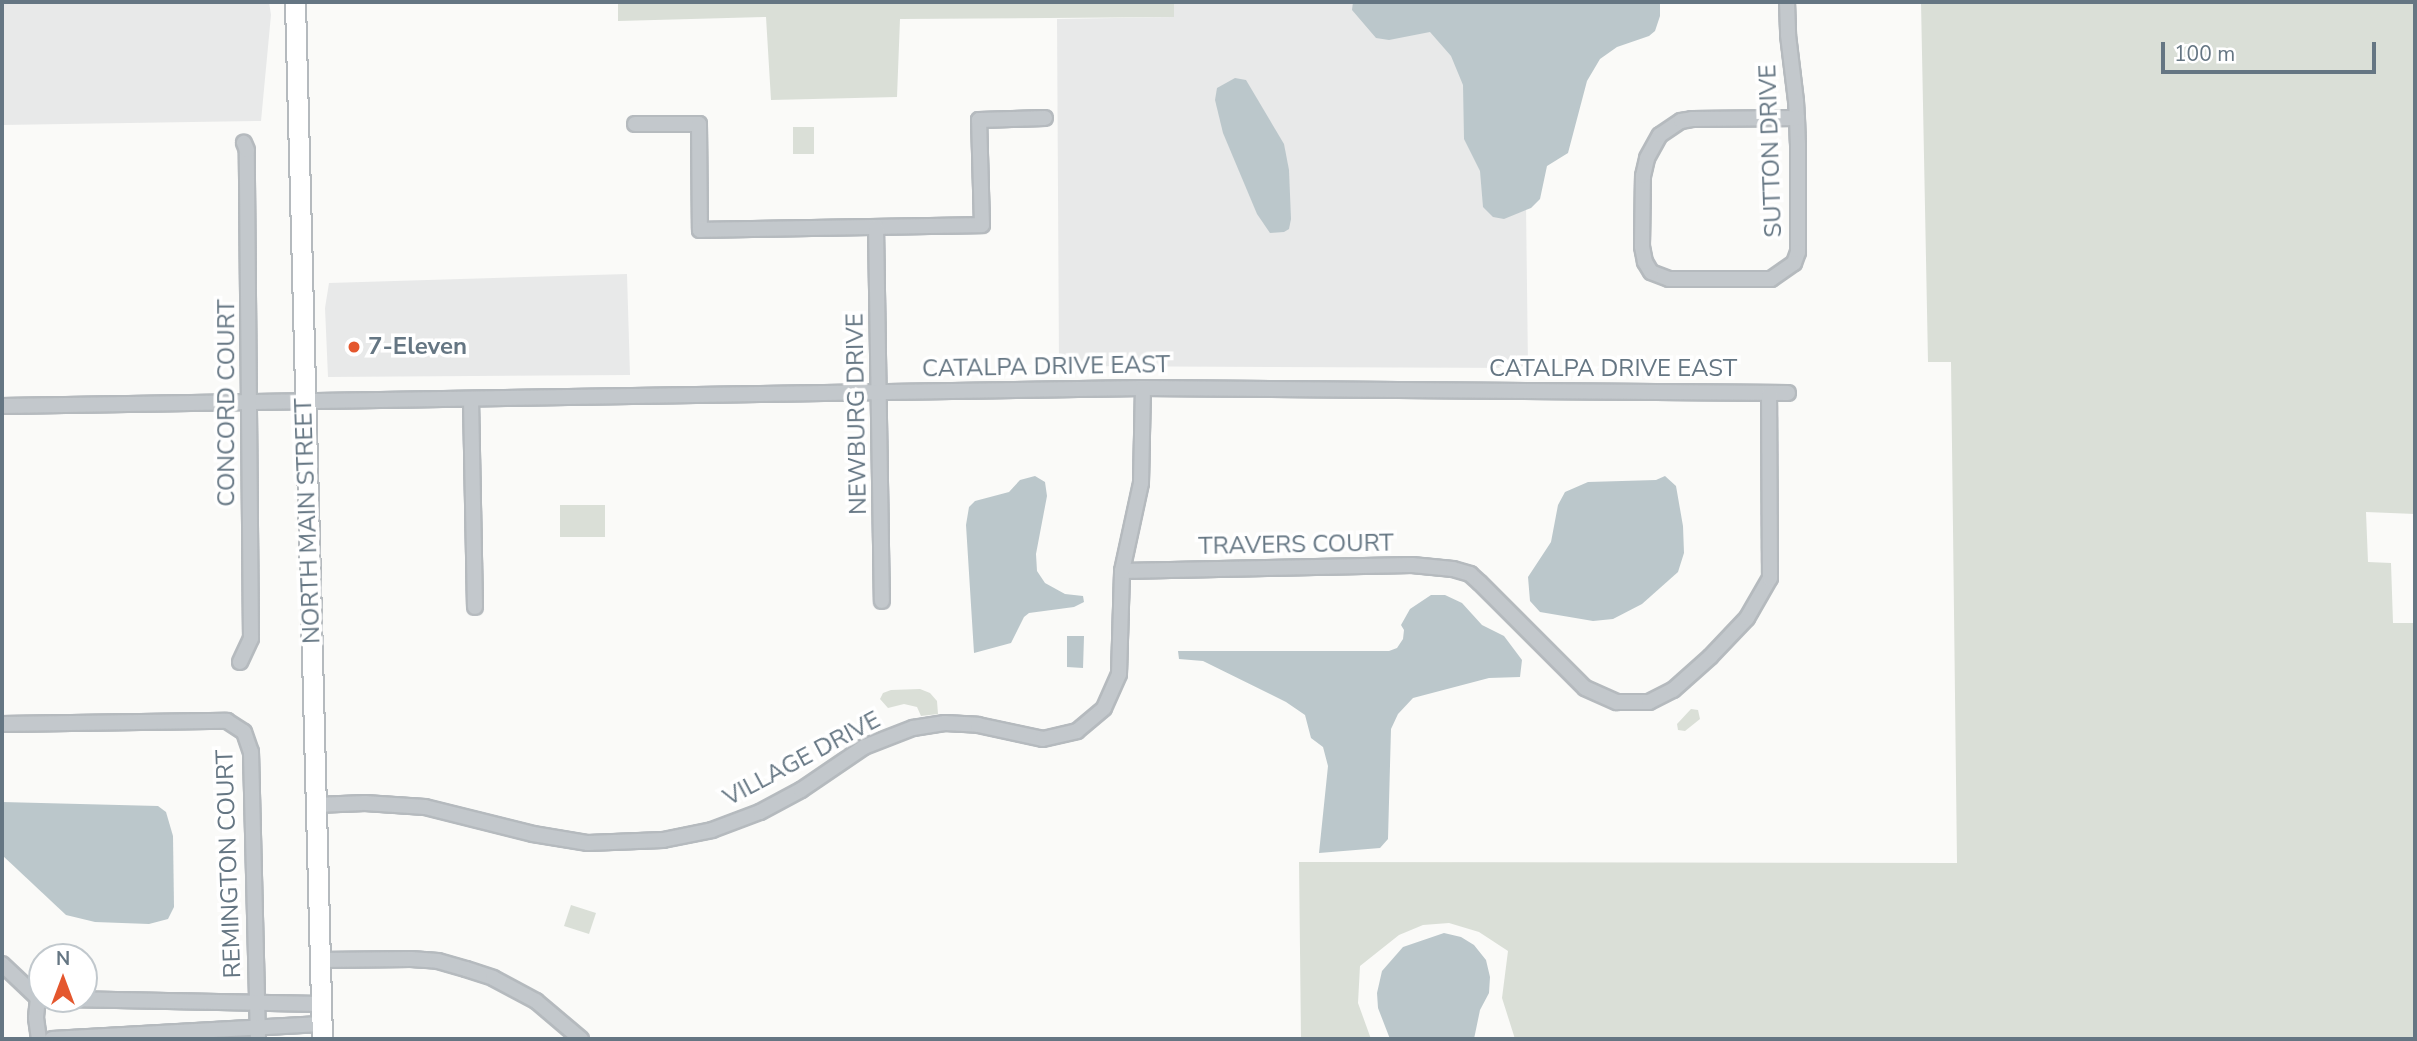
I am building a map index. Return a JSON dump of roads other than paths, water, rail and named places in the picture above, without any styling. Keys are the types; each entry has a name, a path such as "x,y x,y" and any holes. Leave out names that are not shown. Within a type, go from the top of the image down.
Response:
{"main road":[{"name":"NORTH MAIN STREET","path":"295,2 321,1032"}],"street":[{"name":"SUTTON DRIVE","path":"1787,2 1797,118 1797,258 1787,271 1771,279 1669,279 1655,275 1647,267 1642,234 1644,169 1652,146 1670,126 1692,119 1797,118"},
{"path":"635,124 699,124 700,230 982,225 979,120 1045,118"},
{"name":"CONCORD COURT","path":"240,662 251,638 247,402 250,359 247,150 244,143"},
{"name":"NEWBURG DRIVE","path":"876,227 882,601"},
{"name":"CATALPA DRIVE EAST","path":"2,406 1143,388 1788,393"},
{"name":"VILLAGE DRIVE","path":"316,805 365,803 425,807 533,834 588,843 663,841 712,830 760,812 801,790 864,747 914,728 960,723 1043,739 1059,737 1092,720 1113,693 1120,660 1122,571 1140,483 1143,388"},
{"name":"TRAVERS COURT","path":"1122,571 1436,565 1470,574 1585,688 1605,699 1641,704 1661,698 1692,674 1746,618 1770,578 1769,393"},
{"path":"471,399 475,607"},
{"name":"REMINGTON COURT","path":"2,724 227,721 236,725 249,740 258,1032"},
{"path":"320,960 411,959 438,961 466,969 493,978 536,1001 581,1039"},
{"path":"2,964 28,987"},
{"path":"98,1000 257,1005"},
{"name":"REMINGTON COURT","path":"257,1005 321,1004"},
{"path":"37,1013 39,1039"},
{"path":"52,1039 321,1032"}],"place":[{"name":"7-Eleven","path":"354,347"}]}
